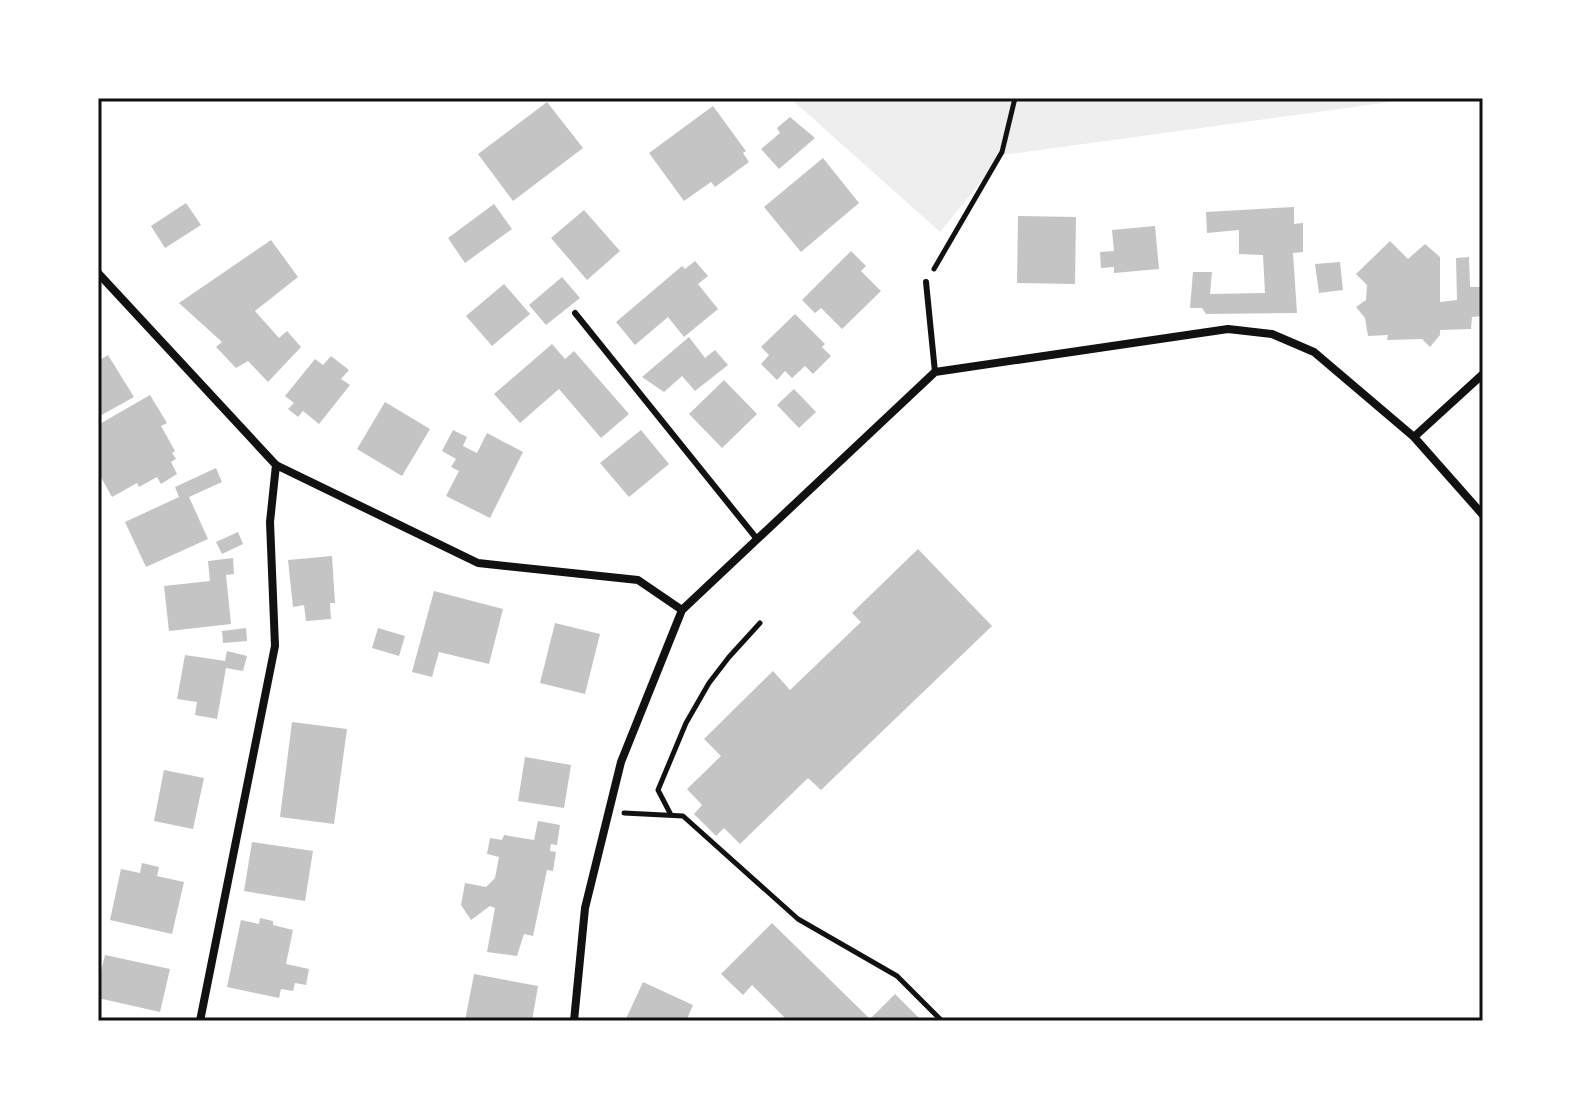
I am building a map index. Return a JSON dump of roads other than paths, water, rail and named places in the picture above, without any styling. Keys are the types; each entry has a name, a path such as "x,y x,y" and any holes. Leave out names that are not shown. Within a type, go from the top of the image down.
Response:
{"street":[{"path":"98,273 276,465 478,563 638,580 682,610"},
{"path":"574,1021 585,908 621,762 682,610 935,372 1228,329 1272,334 1314,352 1414,437 1483,515"},
{"path":"1414,437 1483,374"},
{"path":"200,1021 275,646 270,522 276,465"}],"lane":[{"path":"926,282 935,372"},
{"path":"575,313 757,539"}]}
